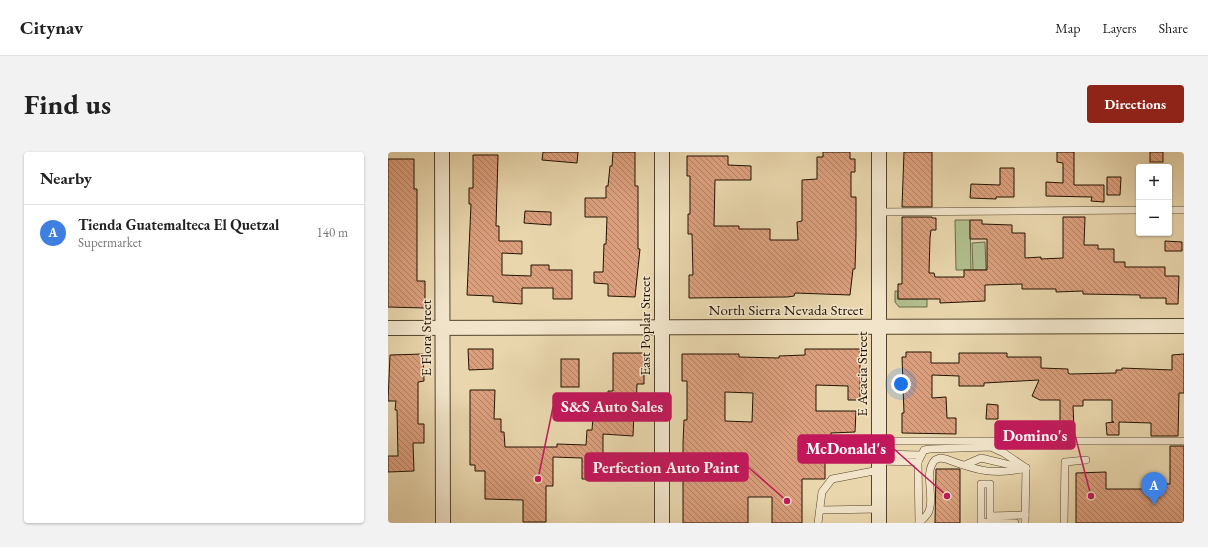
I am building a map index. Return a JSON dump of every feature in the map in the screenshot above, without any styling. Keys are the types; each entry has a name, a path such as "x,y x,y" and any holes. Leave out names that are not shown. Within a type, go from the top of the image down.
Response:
{"street":[{"name":"E Flora Street","path":"442,152 443,523"},
{"name":"East Poplar Street","path":"662,152 662,523"},
{"name":"E Acacia Street","path":"879,152 879,516"},
{"name":"North Sierra Nevada Street","path":"388,328 1184,326"}],"lane":[{"path":"878,212 1136,210"},
{"path":"1172,210 1184,210"},
{"path":"818,523 822,492 832,478 879,457 1184,441"},
{"path":"919,523 919,458 924,450 991,447 1004,453 1026,468"},
{"path":"879,457 919,458"},
{"path":"919,523 925,517 930,508 930,471 932,463 940,458 1000,473 1026,468"},
{"path":"965,465 981,458 1010,466 1026,468"},
{"path":"1064,523 1065,462 1086,460"},
{"path":"1015,523 981,522 981,484 990,484 990,516 1025,519 1026,468"},
{"path":"820,510 879,516"}],"green space":[{"path":"955,220 970,220 971,270 956,270"},
{"path":"985,242 986,270 973,270 972,243"},
{"path":"895,291 898,291 898,299 927,299 927,307 899,307 895,302"}],"building":[{"path":"543,152 578,152 577,163 542,160"},
{"path":"613,152 635,152 635,186 638,186 638,249 640,249 635,297 608,296 608,284 594,283 594,272 603,272 607,217 585,217 585,198 606,198 606,186 608,186"},
{"path":"823,152 850,152 850,159 855,159 855,172 851,172 851,197 856,197 855,269 853,269 850,295 795,293 794,296 787,297 689,298 689,275 693,275 692,234 688,234 688,214 690,214 690,176 687,176 687,156 728,156 728,165 751,166 751,180 715,180 714,226 739,226 739,229 770,229 770,240 798,240 797,222 802,221 802,180 817,179 817,157 823,157"},
{"path":"904,152 932,152 932,207 902,207"},
{"path":"1057,152 1074,152 1074,185 1104,185 1104,202 1091,201 1092,197 1046,196 1046,182 1063,183 1063,163 1057,162"},
{"path":"1150,152 1163,152 1163,162 1150,162"},
{"path":"473,155 498,155 496,226 499,226 499,241 522,241 522,254 502,253 502,275 531,276 531,265 549,265 549,270 572,270 572,299 553,299 553,288 522,288 522,304 493,302 493,296 467,295 471,204 469,204 469,188 473,188"},
{"path":"388,159 414,159 414,189 417,189 417,281 425,281 425,308 388,307"},
{"path":"1000,168 1014,168 1014,197 996,197 996,199 970,198 971,184 1000,185"},
{"path":"1107,177 1121,177 1120,195 1107,195"},
{"path":"525,211 551,212 551,225 524,223"},
{"path":"902,217 936,218 936,230 931,230 929,273 934,273 935,277 964,277 964,270 987,270 987,239 970,239 970,220 982,220 982,224 1012,225 1012,233 1025,233 1025,258 1041,257 1041,259 1063,258 1063,217 1085,217 1084,245 1098,245 1098,249 1114,249 1114,262 1125,262 1125,267 1165,267 1165,276 1179,276 1178,304 1166,304 1166,298 1140,298 1140,295 1083,294 1083,291 1056,292 1056,289 1022,289 1022,284 985,285 985,301 940,303 940,299 898,299 898,284 902,284"},
{"path":"1165,241 1182,242 1182,251 1165,251"},
{"path":"468,349 493,349 493,369 469,370"},
{"path":"805,349 860,349 860,400 848,400 848,386 816,385 816,411 856,411 855,432 831,433 831,436 825,436 825,479 802,479 802,523 772,523 772,497 748,497 748,523 683,523 683,443 684,420 687,420 687,381 682,381 682,354 739,354 739,357 779,358 779,356 805,355","holes":["725,392 753,393 752,422 725,421"]},
{"path":"906,352 931,352 931,363 959,363 959,353 1007,353 1007,357 1041,357 1041,368 1068,369 1068,373 1070,374 1116,373 1116,370 1122,370 1122,368 1172,370 1172,355 1184,354 1184,393 1179,393 1178,436 1151,436 1151,423 1119,422 1119,435 1107,435 1106,423 1114,422 1112,422 1112,400 1083,400 1083,406 1073,406 1074,428 1060,428 1060,400 1040,400 1032,396 1039,380 984,383 984,386 959,386 959,376 932,375 932,398 946,397 947,418 956,418 956,434 902,433 902,413 904,413 902,357 906,357"},
{"path":"613,353 644,353 644,384 637,384 633,436 603,434 603,479 582,479 582,458 553,457 553,486 546,486 546,522 523,522 523,500 485,499 485,471 475,471 475,465 470,465 470,390 495,390 494,419 501,419 501,432 504,432 505,447 557,447 557,444 586,445 587,430 592,430 593,417 602,417 603,403 608,403 608,391 613,391"},
{"path":"423,354 424,381 418,382 418,424 424,424 424,443 413,443 414,471 388,472 388,456 398,456 397,410 395,410 396,401 388,401 390,355"},
{"path":"561,359 579,359 579,387 561,387"},
{"path":"987,404 998,405 998,419 986,419"},
{"path":"1170,446 1184,446 1184,523 1076,523 1076,473 1106,472 1106,489 1146,489 1146,483 1170,484"},
{"path":"936,469 960,469 960,523 935,523"}],"place":[{"name":"S&S Auto Sales","path":"538,479"},
{"name":"McDonald's","path":"947,496"},
{"name":"Domino's","path":"1091,496"},
{"name":"Perfection Auto Paint","path":"787,501"},
{"name":"Tienda Guatemalteca El Quetzal","path":"1154,505"}]}
